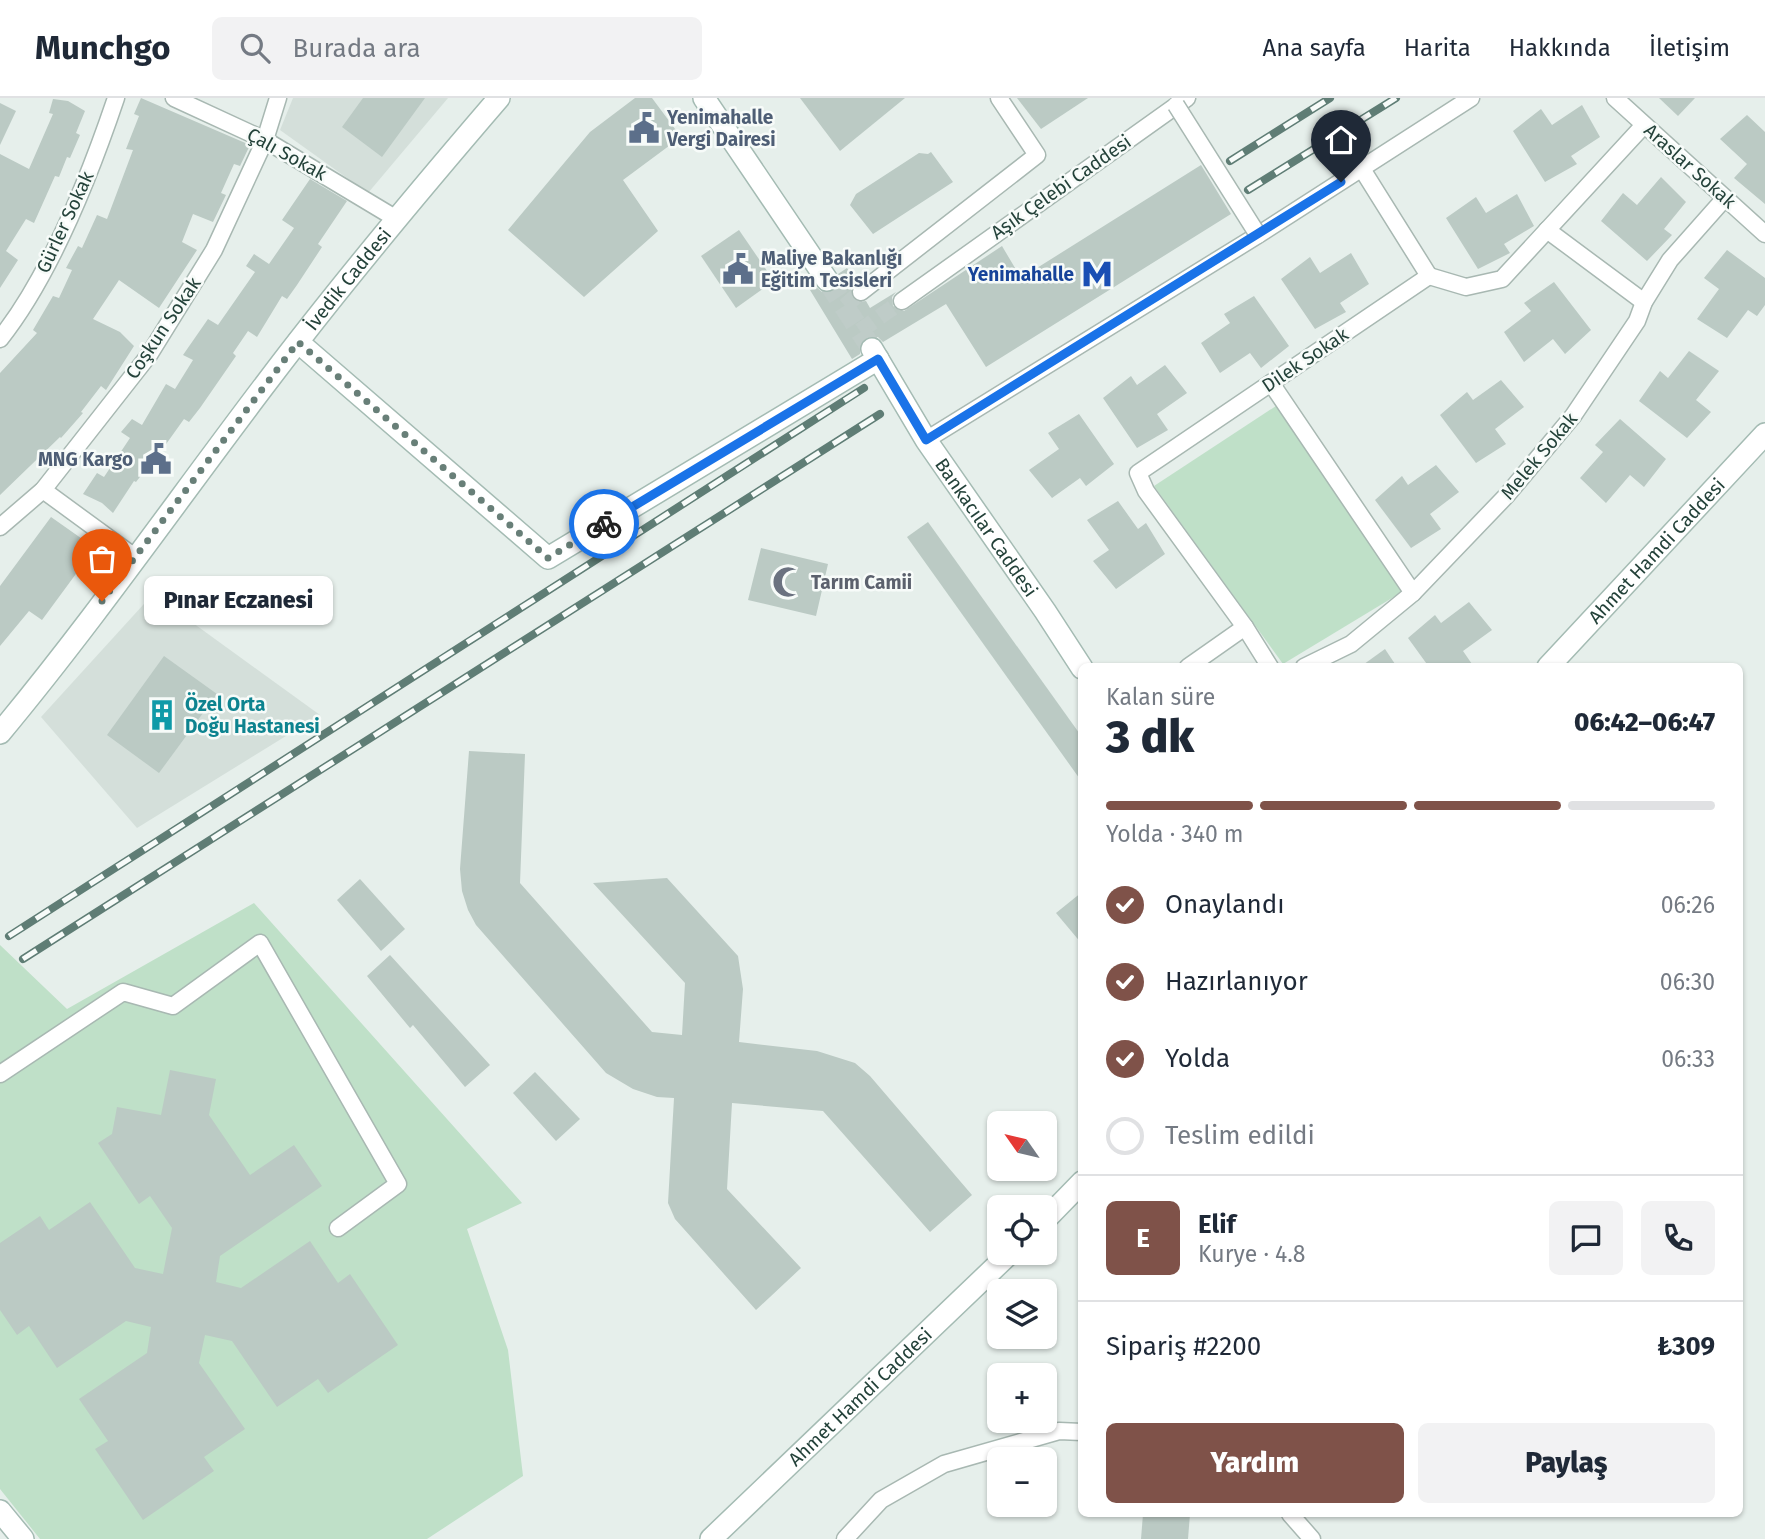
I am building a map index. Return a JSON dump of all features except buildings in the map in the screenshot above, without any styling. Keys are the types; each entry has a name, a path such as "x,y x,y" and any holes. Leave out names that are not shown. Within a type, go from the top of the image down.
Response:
{"street":[{"name":"Gürler Sokak","path":"0,339 21,312 57,243 100,144 116,98"},
{"name":"Çalı Sokak","path":"174,98 265,139 395,218"},
{"name":"Coşkun Sokak","path":"0,527 43,490 149,355 214,250 265,139 278,98"},
{"name":"İvedik Caddesi","path":"0,733 395,218 499,98"},
{"path":"704,98 827,280"},
{"path":"861,292 1037,155 999,98"},
{"path":"926,440 1258,235 1471,98"},
{"name":"Araslar Sokak","path":"1615,98 1765,234"},
{"path":"1182,102 1258,235"},
{"name":"Aşık Çelebi Caddesi","path":"902,301 1182,102"},
{"path":"1362,169 1429,276 1466,288 1502,279 1644,125"},
{"name":"Melek Sokak","path":"1312,663 1350,644 1413,593 1507,495 1573,416 1637,321 1644,302 1670,260 1724,198"},
{"path":"1547,230 1644,302"},
{"name":"Dilek Sokak","path":"1268,663 1245,627 1146,491 1138,473 1429,276"},
{"name":"Bankacılar Caddesi","path":"298,342 548,558 875,354 926,440 1079,663"},
{"path":"1271,383 1413,593"},
{"name":"Ahmet Hamdi Caddesi","path":"1552,663 1765,434"},
{"path":"43,490 136,558"},
{"path":"1194,663 1245,627"},
{"path":"0,1074 122,992 173,1006 260,943 398,1184 338,1227"},
{"path":"1057,1208 1078,1186"},
{"name":"Ahmet Hamdi Caddesi","path":"711,1539 997,1265"},
{"path":"845,1539 881,1500 944,1464 1059,1431 1078,1432"},
{"path":"0,1511 23,1539"},
{"path":"1293,1517 1312,1539"}],"shaded area":[{"path":"293,98 448,98 368,193 280,130"},
{"path":"153,594 320,715 137,828 41,717"}],"green space":[{"path":"1276,406 1402,592 1282,663 1154,486"},
{"path":"254,903 522,1203 467,1229 508,1350 523,1476 427,1539 40,1539 0,1489 0,945 67,1009"}],"tunnel":[{"path":"827,280 872,349"},
{"path":"845,306 861,292"},
{"path":"860,331 902,301"}],"railway":[{"path":"1230,161 1330,98"},
{"path":"1248,190 1396,98"},
{"path":"9,936 864,388"},
{"path":"23,959 880,414"}],"way so far":[{"path":"102,601 298,342 548,558 604,524"}],"place":[{"name":"Yenimahalle Vergi Dairesi","path":"644,128"},
{"name":"Maliye Bakanlığı Eğitim Tesisleri","path":"738,269"},
{"name":"Yenimahalle","path":"1097,274"},
{"name":"MNG Kargo","path":"156,459"},
{"name":"Tarım Camii","path":"788,582"},
{"name":"Pınar Eczanesi","path":"102,601"},
{"name":"Özel Orta Doğu Hastanesi","path":"162,715"}],"route":[{"path":"604,524 878,359 926,440 1341,182"}]}
